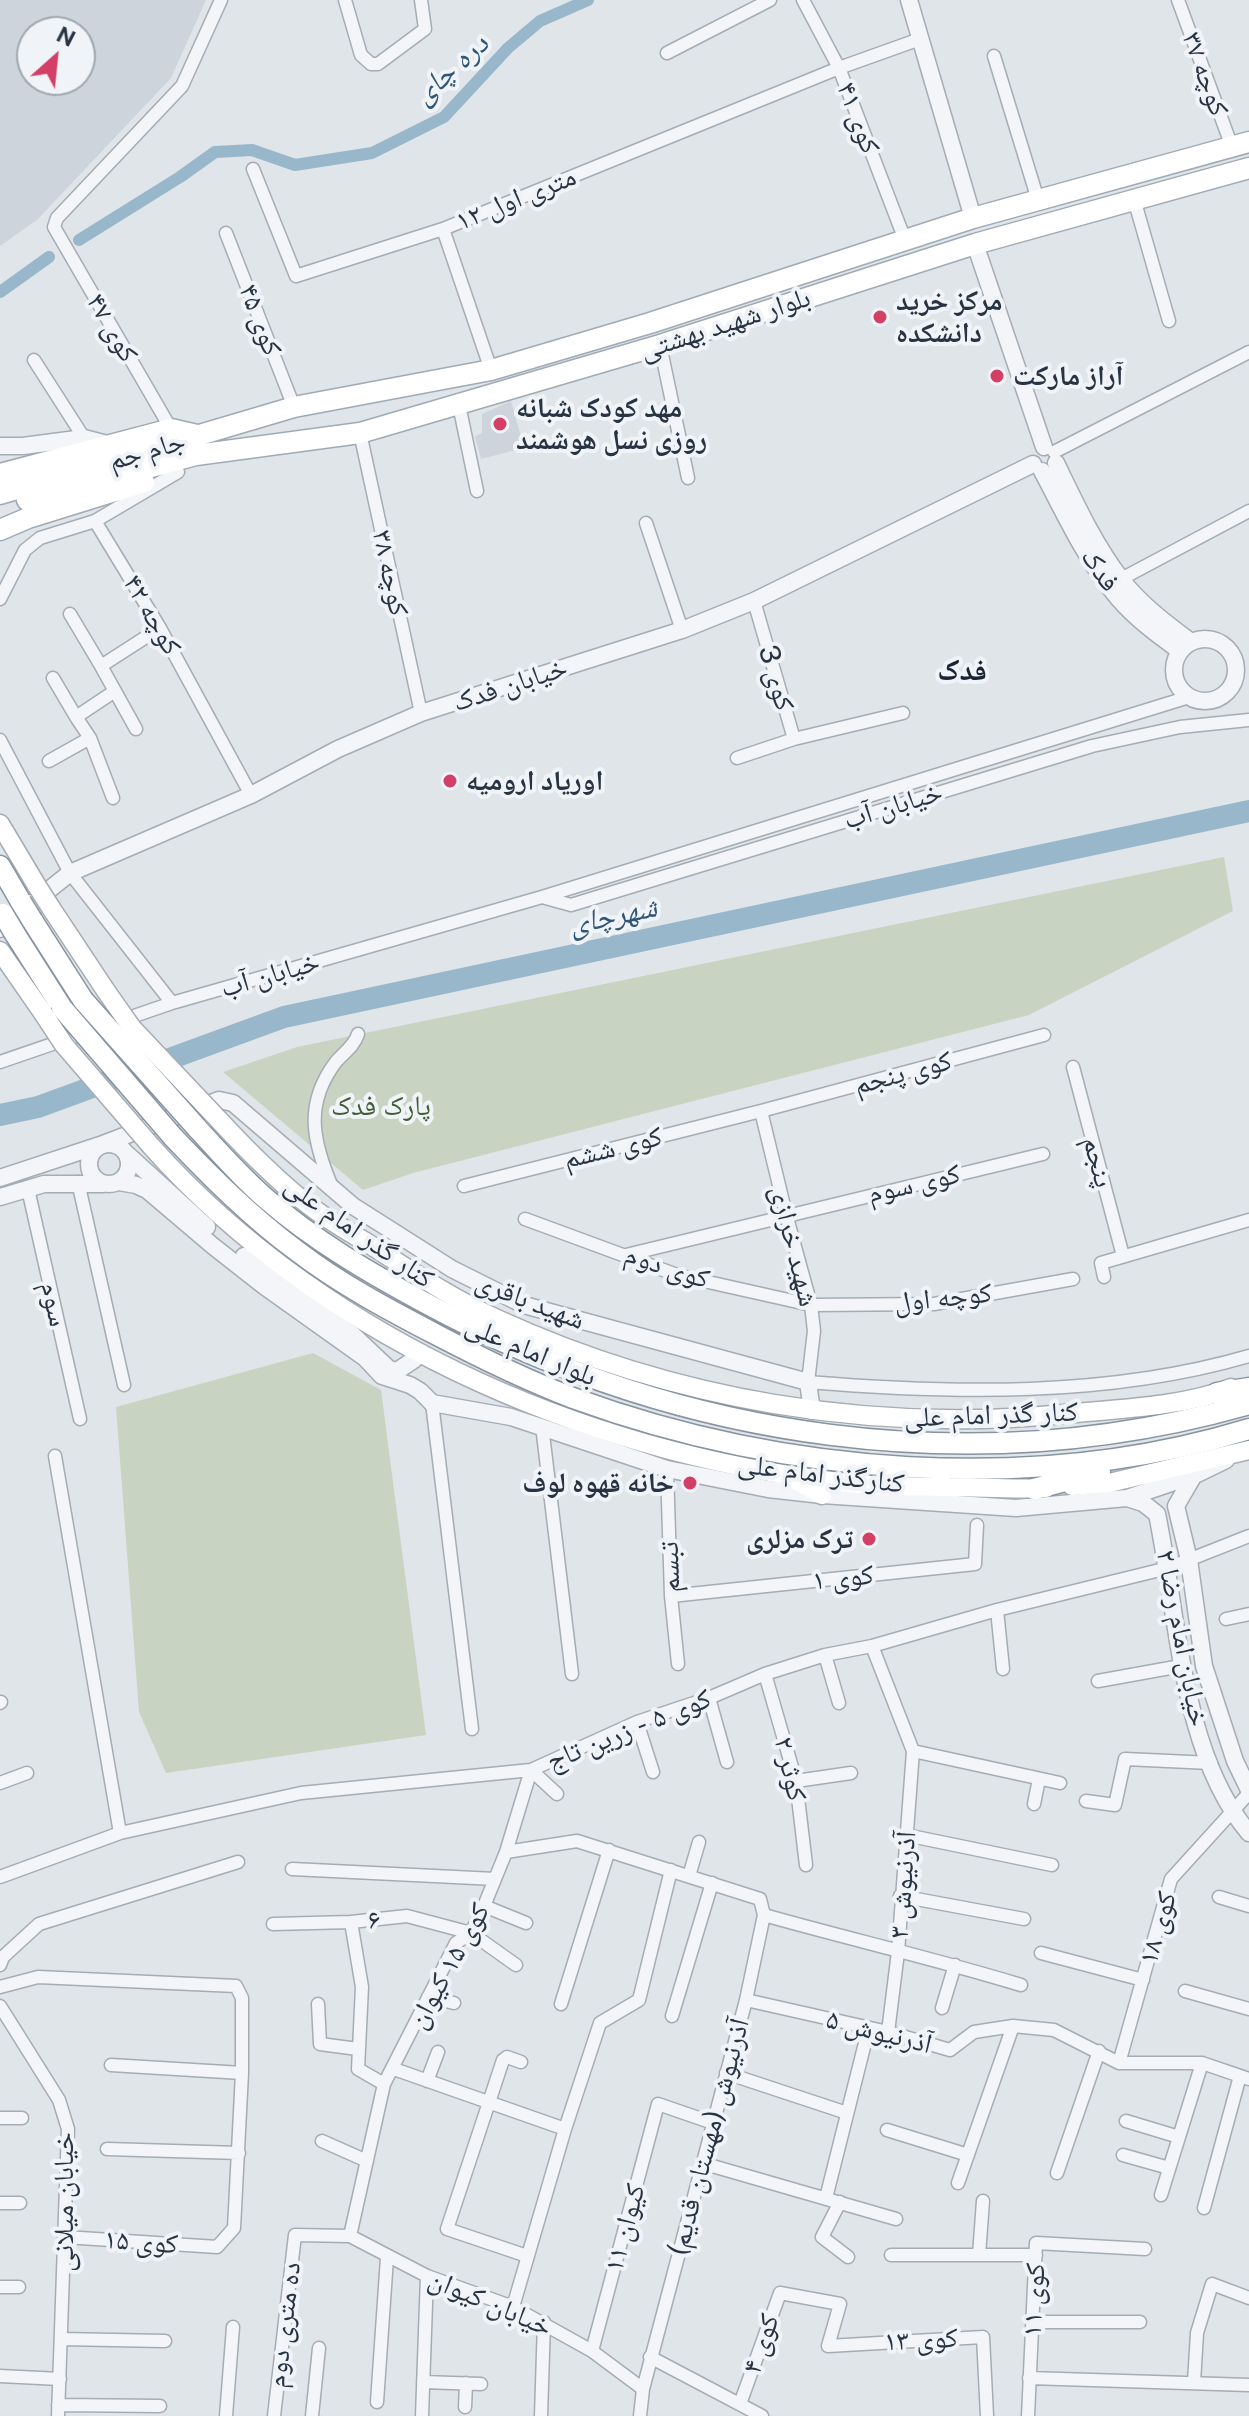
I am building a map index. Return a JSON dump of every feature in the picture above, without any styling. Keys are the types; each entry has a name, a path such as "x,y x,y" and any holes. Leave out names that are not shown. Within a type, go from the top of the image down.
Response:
{"main road":[{"name":"بلوار شهید بهشتی","path":"294,407 491,370 650,323 973,218 1241,145"},
{"name":"بلوار شهید بهشتی","path":"198,445 360,433 660,345 975,244 1249,168"},
{"name":"جام جم","path":"0,507 198,445 294,407"},
{"path":"0,474 171,429 198,445 178,472 28,518 0,530"},
{"name":"جام جم","path":"0,494 198,445"},
{"name":"کنار گذر امام علی","path":"0,824 51,908 132,1028 218,1119 306,1203 426,1281 496,1319 591,1357 686,1387 778,1406 888,1419 1022,1419 1111,1410 1217,1393 1249,1381"},
{"name":"بلوار امام علی","path":"0,866 83,1000 211,1144 264,1197 364,1268 492,1338 582,1376 683,1406 774,1428 829,1437 948,1444 1071,1439 1201,1418 1249,1404"},
{"name":"بلوار امام علی","path":"4,922 52,1010 233,1200 300,1253 351,1288 486,1360 573,1398 678,1431 769,1452 851,1463 1006,1468 1069,1464 1205,1443 1249,1429"},
{"path":"0,951 52,1010 64,1045 184,1183 287,1270 413,1353"},
{"path":"211,1144 306,1203"},
{"name":"کنارگذر امام علی","path":"413,1353 566,1418 673,1450 779,1473 872,1485 1034,1489 1109,1483 1247,1450"},
{"path":"1217,1393 1249,1388"},
{"path":"1034,1489 1073,1477 1155,1462 1205,1443"},
{"path":"779,1473 822,1495"}],"street":[{"name":"کوی ۴۷","path":"171,429 54,227 57,218 182,86 221,0"},
{"path":"345,0 361,55 371,64 378,64 422,33 426,24 421,0"},
{"path":"667,53 770,0"},
{"name":"کوی ۴۱","path":"803,0 839,68 905,240"},
{"path":"909,0 973,218"},
{"name":"کوچه ۳۷","path":"1178,0 1241,145"},
{"name":"۱۲ متری اول","path":"253,169 296,276 443,229 839,68 920,39"},
{"path":"994,56 1038,200"},
{"path":"1134,199 1169,321"},
{"path":"443,229 491,370"},
{"name":"کوی ۴۵","path":"226,233 294,407"},
{"name":"فدک","path":"975,244 1046,459 1094,565 1119,599 1145,625 1185,646"},
{"path":"660,345 688,478"},
{"path":"1046,459 1249,352"},
{"path":"34,360 84,438"},
{"path":"459,405 477,491"},
{"name":"کوچه ۳۸","path":"360,433 421,713"},
{"path":"0,446 84,438 112,445"},
{"name":"فدک","path":"1046,459 1121,579 1185,646"},
{"name":"خیابان فدک","path":"4,922 70,873 251,795 338,749 421,713 682,630 754,601 1046,459"},
{"path":"0,599 25,550 40,538 95,521 178,472"},
{"path":"1121,579 1249,511"},
{"name":"کوچه ۴۲","path":"95,521 160,628 251,795"},
{"path":"646,523 682,630"},
{"name":"کوی 3","path":"754,601 794,739 903,713"},
{"path":"70,614 136,729"},
{"path":"101,666 160,628"},
{"path":"1212,639 1222,643 1242,662 1242,680 1212,701 1189,697 1175,681 1173,671 1185,646 1212,639"},
{"path":"53,678 90,738 113,798"},
{"path":"76,717 115,691"},
{"name":"خیابان آب","path":"0,1062 172,1003 542,897 1189,697"},
{"name":"خیابان آب","path":"542,897 571,905 1092,746 1180,727 1249,720"},
{"path":"49,761 90,738"},
{"path":"737,758 794,739"},
{"path":"0,740 70,873 172,1003"},
{"path":"334,1190 314,1133 316,1103 328,1074 356,1042 358,1034"},
{"name":"کوی پنجم","path":"761,1111 1044,1035"},
{"name":"پنجم","path":"1073,1067 1123,1256"},
{"name":"شهید باقری","path":"0,1178 103,1144 219,1100 233,1103 353,1206 452,1269 524,1305 808,1382"},
{"name":"کوی ششم","path":"464,1186 761,1111"},
{"name":"شهید خرازی","path":"761,1111 811,1305 814,1331 808,1382"},
{"path":"111,1183 93,1176 89,1165 92,1153 103,1144 117,1145 218,1237 291,1293 361,1340 389,1369 397,1371 403,1368 413,1353"},
{"path":"111,1183 128,1173 127,1154"},
{"name":"کوی سوم","path":"626,1255 1043,1154"},
{"path":"78,1182 124,1385"},
{"path":"0,1197 44,1184 136,1185 147,1190 264,1286 365,1358 382,1376 410,1385 432,1403 511,1417 667,1469 822,1495 1016,1508 1127,1498 1195,1475 1247,1450"},
{"name":"سوم","path":"28,1189 80,1419"},
{"name":"کوی دوم","path":"525,1219 677,1275 811,1305"},
{"path":"1104,1277 1101,1263 1249,1220"},
{"name":"کوچه اول","path":"811,1305 934,1304 1073,1279"},
{"path":"413,1353 432,1403 472,1729"},
{"path":"812,1411 808,1382 909,1390 1113,1383 1202,1370 1249,1356"},
{"path":"542,1426 572,1674"},
{"path":"55,1456 120,1833"},
{"name":"تبسم","path":"667,1469 671,1596 678,1664"},
{"path":"743,1484 779,1473"},
{"name":"خیابان امام رضا ۲","path":"1195,1475 1176,1506 1189,1560 1204,1666 1235,1761 1249,1791"},
{"name":"خیابان امام رضا ۲","path":"1127,1498 1143,1503 1157,1514 1168,1568 1181,1666 1211,1763 1231,1812 1249,1833"},
{"name":"کوی ۱","path":"671,1596 975,1564 977,1525"},
{"name":"کوی ۵ - زرین تاج","path":"0,1877 120,1833 301,1793 531,1770 637,1722 709,1698 765,1674 825,1655 872,1646 997,1610 1168,1568 1249,1536"},
{"path":"997,1610 1003,1669"},
{"path":"1226,1619 1249,1614"},
{"name":"آذرنیوش ۳","path":"872,1646 913,1751 898,1952 888,2032"},
{"path":"825,1655 839,1703"},
{"path":"1098,1681 1181,1666"},
{"name":"کوثر ۲","path":"765,1674 796,1781 806,1865"},
{"path":"709,1698 727,1762"},
{"path":"637,1722 653,1772"},
{"path":"913,1751 1060,1783"},
{"path":"1086,1801 1115,1805 1125,1759 1211,1763"},
{"path":"531,1770 557,1794"},
{"name":"کوی ۱۵ کیوان","path":"350,2236 384,2084 456,1943 471,1933 484,1906 506,1852 531,1770"},
{"path":"0,1783 27,1773"},
{"path":"796,1781 851,1773"},
{"path":"1034,1804 1039,1779"},
{"name":"کوی ۱۸","path":"1119,2063 1171,1879 1249,1791"},
{"path":"906,1835 1052,1865"},
{"path":"506,1852 577,1841 760,1899 764,1915 1021,1985"},
{"path":"689,1876 699,1842"},
{"path":"561,2004 609,1850"},
{"path":"0,1965 3,1957 39,1924 238,1862"},
{"path":"292,1869 495,1879"},
{"path":"513,2307 565,2129 600,2023 639,2000 671,1870"},
{"path":"672,2016 712,1883"},
{"path":"900,1896 1024,1919"},
{"path":"1219,1897 1249,1906"},
{"path":"484,1906 526,1923"},
{"name":"آذرنیوش (مهستان قدیم)","path":"643,2389 746,2000 764,1915"},
{"name":"۶","path":"273,1924 351,1922 407,1916 471,1933"},
{"path":"351,1922 362,1987 358,2069 384,2084"},
{"path":"471,1933 516,1965"},
{"path":"1041,1953 1143,1980"},
{"path":"942,2008 955,1965"},
{"path":"0,1987 38,1977 236,1986 242,1998 239,2153 107,2149"},
{"path":"1185,1991 1249,2009"},
{"path":"428,1997 454,2003"},
{"name":"آذرنیوش ۵","path":"746,2000 888,2032 950,2050 974,2032 1013,2026 1054,2030 1119,2063"},
{"path":"318,2004 320,2049 358,2049"},
{"name":"خیابان میلانی","path":"0,2006 59,2100 68,2129 58,2410"},
{"path":"958,2183 1013,2026"},
{"path":"826,2198 865,2043 874,2034 888,2032"},
{"path":"1057,2173 1099,2051"},
{"path":"427,2081 438,2052"},
{"path":"521,2062 505,2058 447,2229 527,2256"},
{"path":"1119,2063 1202,2063 1244,2078 1204,2208"},
{"path":"1161,2195 1202,2063"},
{"path":"111,2065 242,2073"},
{"path":"394,2069 565,2129"},
{"path":"726,2073 847,2113"},
{"name":"کیوان ۱۱","path":"592,2351 658,2104 713,2123"},
{"path":"0,2118 22,2118"},
{"path":"1126,2121 1179,2137"},
{"path":"887,2130 968,2155"},
{"path":"322,2141 367,2161"},
{"name":"کوی ۱۵","path":"65,2237 217,2247 234,2228 239,2153"},
{"path":"1123,2155 1169,2168"},
{"path":"702,2163 896,2219"},
{"path":"979,2255 983,2201"},
{"path":"840,2202 822,2237 848,2257"},
{"path":"0,2203 20,2203"},
{"name":"ده متری دوم","path":"274,2416 295,2235 350,2236"},
{"name":"خیابان کیوان","path":"350,2236 387,2258 427,2276 513,2307 544,2322 592,2351 643,2389"},
{"name":"کوی ۱۱","path":"1028,2416 1036,2243 1145,2249"},
{"path":"891,2255 1036,2255"},
{"path":"377,2402 387,2258"},
{"path":"422,2416 427,2276"},
{"path":"1194,2382 1197,2333 1212,2284 1249,2298"},
{"path":"0,2287 19,2287"},
{"name":"کوی ۴","path":"740,2404 780,2293 840,2304 828,2346"},
{"path":"541,2416 544,2322"},
{"path":"1032,2322 1140,2322"},
{"path":"226,2416 233,2327"},
{"name":"کوی ۱۳","path":"828,2346 983,2337 987,2416"},
{"path":"61,2339 165,2341"},
{"path":"312,2416 319,2348"},
{"path":"650,2357 762,2416"},
{"path":"0,2376 60,2379"},
{"path":"1029,2378 1249,2385"},
{"path":"423,2382 481,2384"},
{"path":"465,2407 466,2383"},
{"path":"640,2416 643,2389"},
{"path":"58,2410 160,2406"}],"shaded area":[{"path":"0,0 206,0 171,78 37,220 0,246"},
{"name":"مهد کودک شبانه روزی نسل هوشمند","path":"511,401 524,448 481,459 475,436 482,433 482,414"}],"green space":[{"name":"پارک فدک","path":"1224,857 1233,911 1029,1015 413,1173 363,1190 223,1072 297,1047"},
{"path":"313,1353 381,1390 426,1735 166,1773 139,1712 116,1407"}],"waterway":[{"name":"دره چای","path":"79,240 215,152 252,150 295,165 372,153 444,117 508,48 540,21 588,0"},
{"name":"دره چای","path":"0,292 49,257"},
{"name":"شهرچای","path":"0,1115 38,1107 284,1017 1249,811"}],"place":[{"name":"مرکز خرید دانشکده","path":"880,317"},
{"name":"آراز مارکت","path":"997,376"},
{"name":"مهد کودک شبانه روزی نسل هوشمند","path":"500,424"},
{"name":"اوریاد ارومیه","path":"450,781"},
{"name":"خانه قهوه لوف","path":"690,1483"},
{"name":"ترک مزلری","path":"869,1539"}],"district":[{"name":"فدک","path":"962,671"}]}
